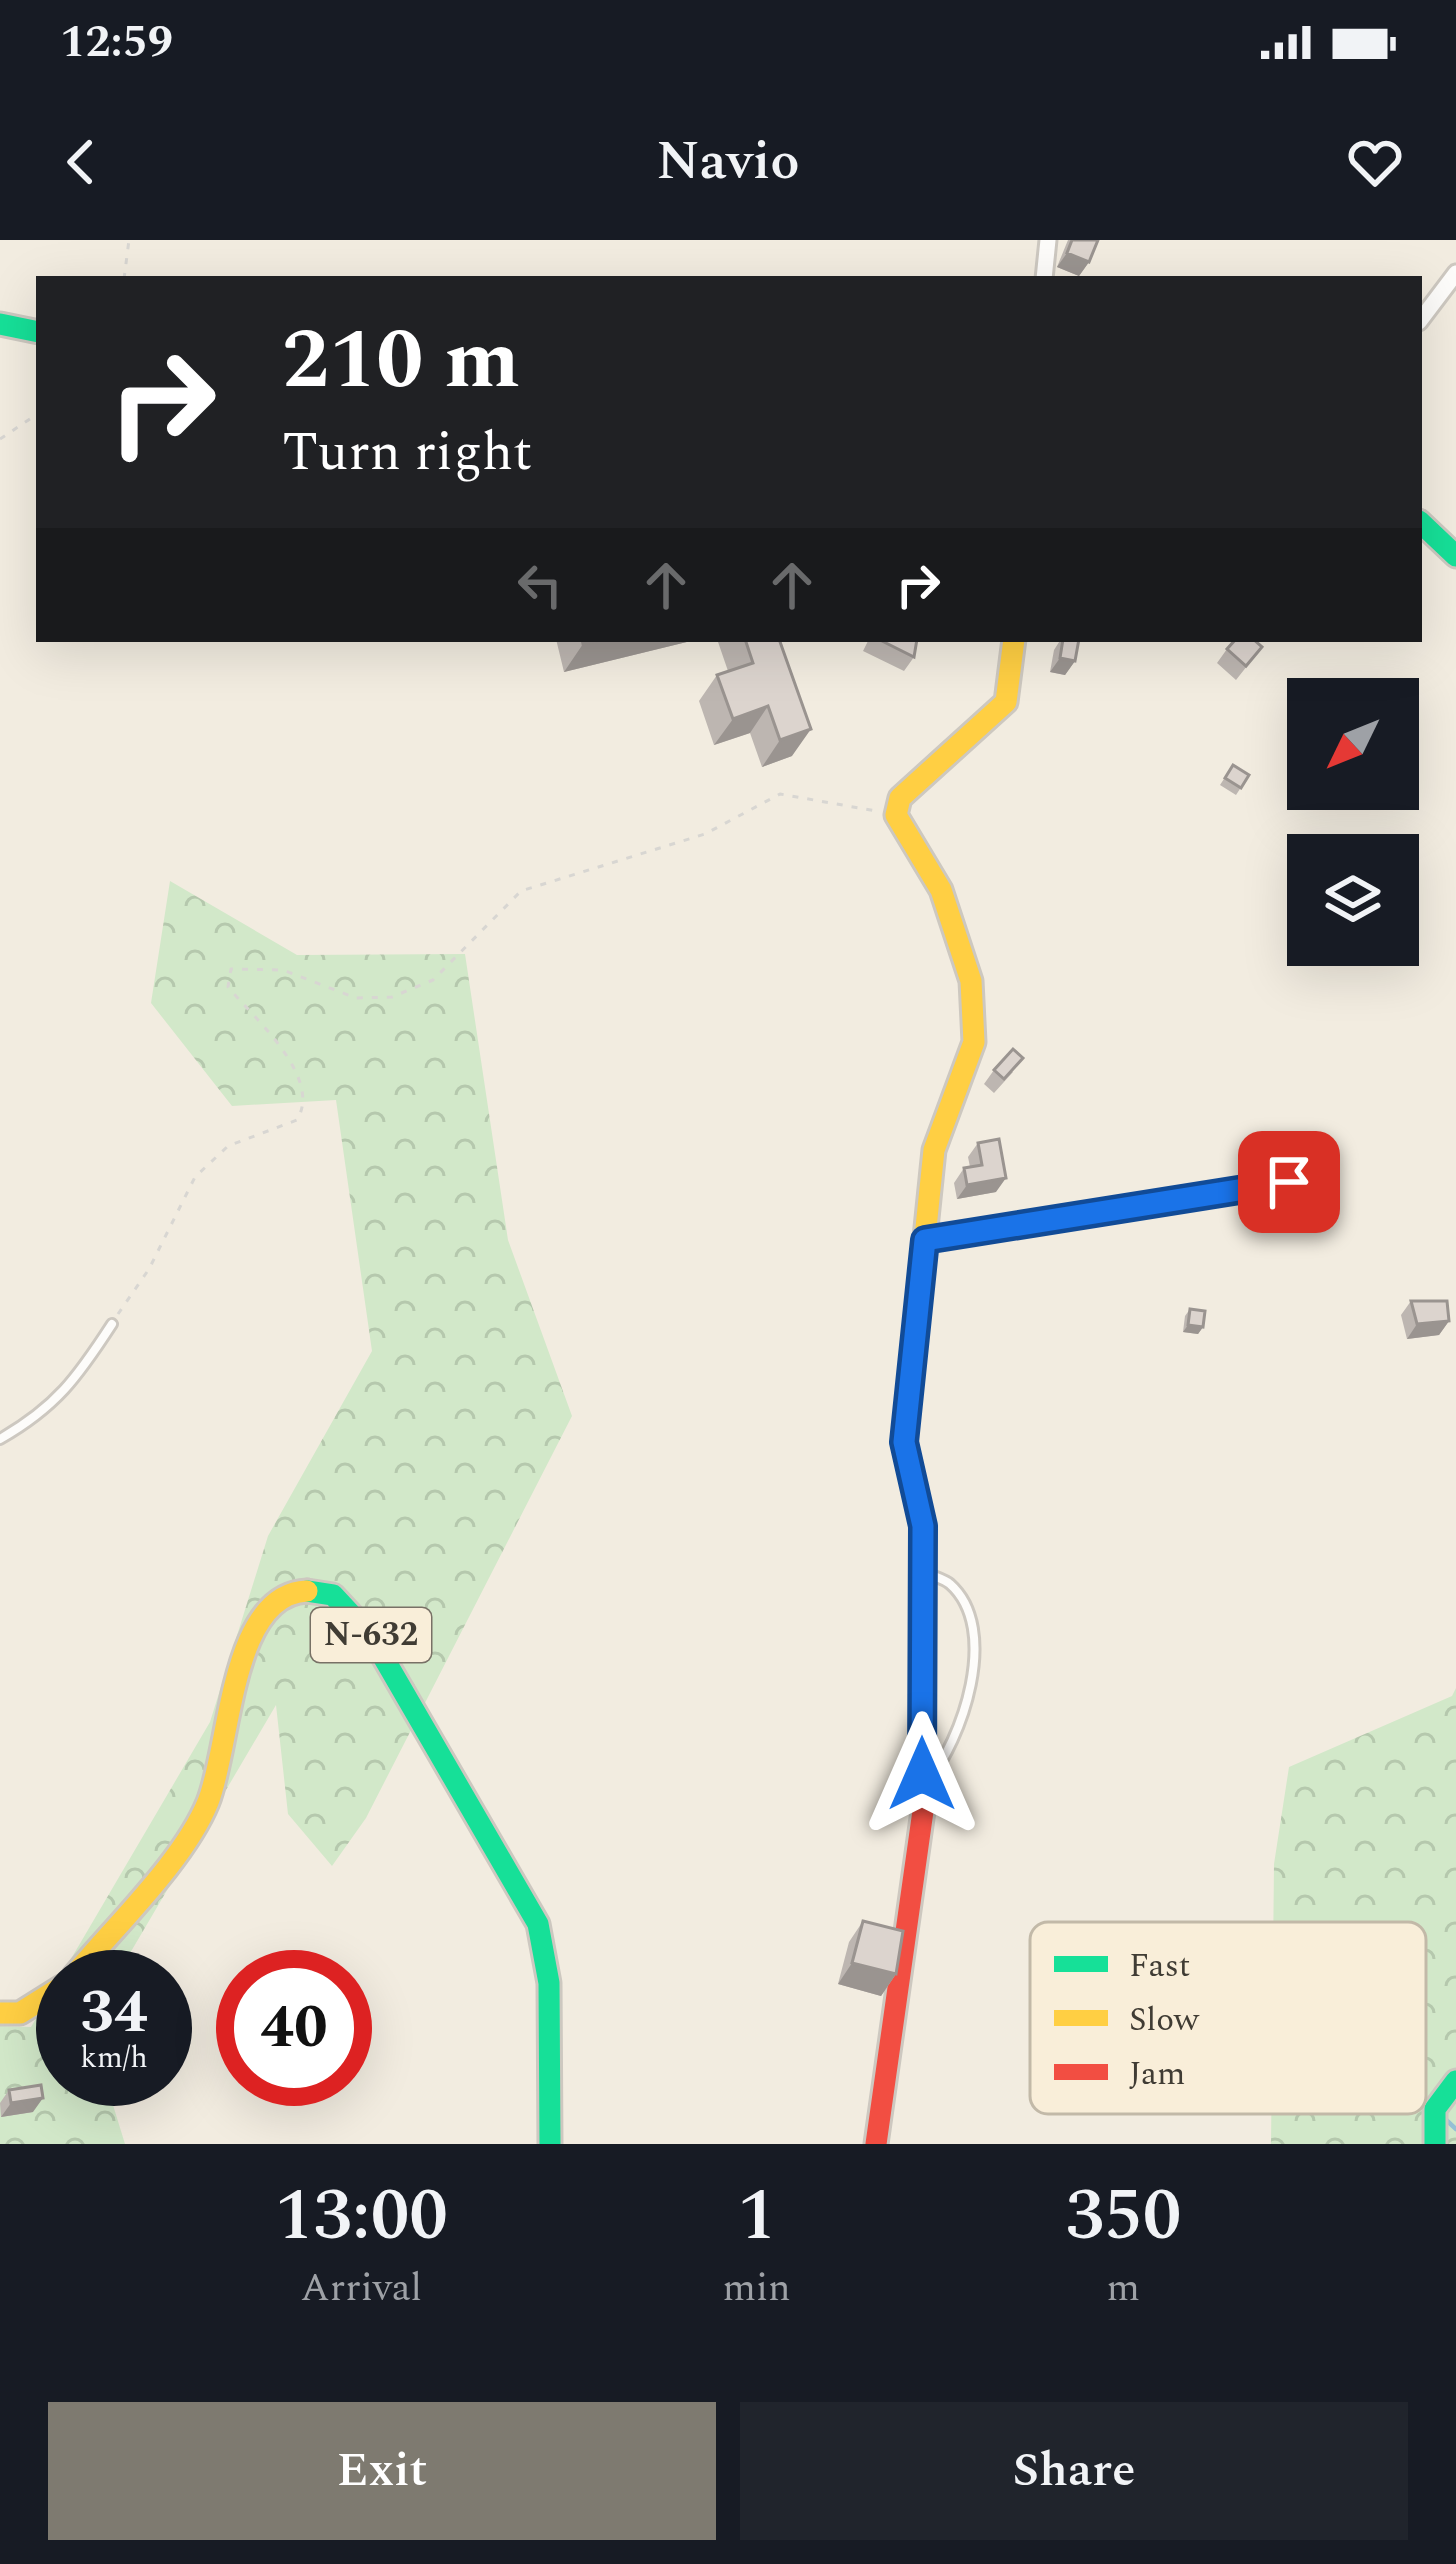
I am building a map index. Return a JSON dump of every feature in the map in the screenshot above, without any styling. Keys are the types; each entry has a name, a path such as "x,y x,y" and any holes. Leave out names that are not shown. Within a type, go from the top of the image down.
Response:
{"main road":[{"path":"0,324 36,331"},
{"path":"1422,523 1456,556"},
{"path":"876,2144 923,1811 923,1526 904,1442 934,1150 974,1042 971,981 941,890 896,815 900,798 1006,702 1014,642"},
{"name":"N-632","path":"95,1950 181,1845 208,1803 225,1754 254,1624 267,1604 288,1590 333,1595 371,1636 538,1924 550,1966 554,2027 550,2144"},
{"path":"0,2013 20,2012 36,2002"},
{"path":"1435,2144 1430,2119 1437,2102 1456,2081"}],"street":[{"path":"1044,276 1048,240"},
{"path":"1422,318 1456,273"}],"lane":[{"path":"925,1240 1289,1182 1306,1187"},
{"path":"0,1439 56,1402 112,1324"},
{"path":"922,1787 949,1756 975,1676 967,1609 951,1585 923,1571"}],"path":[{"path":"124,276 129,240"},
{"path":"0,440 36,415"},
{"path":"112,1324 149,1269 195,1177 228,1146 278,1129 302,1111 298,1072 229,987 230,969 284,970 356,998 392,997 433,980 521,891 705,833 780,794 896,815"}],"green space":[{"path":"170,881 297,955 465,954 508,1240 572,1416 366,1818 332,1866 288,1814 276,1705 132,1950 76,1950 210,1722 268,1536 372,1351 336,1100 232,1106 151,1003"},
{"path":"1456,1688 1456,2144 1271,2144 1271,2114 1426,2114 1426,1922 1273,1922 1274,1864 1289,1767 1452,1696"},
{"path":"36,2018 36,2106 113,2106 125,2144 0,2144 0,2026 31,2027"}],"building":[{"path":"1072,240 1098,240 1089,262 1067,253"},
{"path":"746,642 780,642 811,729 780,740 768,706 733,719 717,675 753,663"},
{"path":"884,642 916,642 914,657"},
{"path":"1063,642 1078,642 1075,661 1060,658"},
{"path":"1233,642 1256,642 1262,647 1246,666 1227,649"},
{"path":"1233,765 1249,775 1241,788 1225,778"},
{"path":"1013,1049 1023,1058 1004,1079 994,1070"},
{"path":"999,1139 1006,1178 967,1185 964,1168 982,1165 978,1143"},
{"path":"1411,1301 1447,1301 1449,1321 1417,1324"},
{"path":"1190,1309 1205,1311 1203,1327 1188,1325"},
{"path":"863,1921 903,1931 896,1974 852,1963"},
{"path":"36,2086 36,2099 11,2103 9,2090"}],"waterway":[{"path":"1442,2116 1456,2129"}],"traffic: fast":[{"path":"0,324 36,331"},
{"path":"1422,524 1456,556"},
{"path":"307,1591 333,1595 371,1636 538,1924 549,1983 550,2144"},
{"path":"1435,2144 1435,2109 1456,2081"}],"traffic: slow":[{"path":"911,1471 904,1442 934,1150 974,1042 971,981 941,890 896,815 900,798 1006,702 1014,642"},
{"path":"96,1950 166,1870 208,1802 237,1676 262,1617 282,1599 307,1591"},
{"path":"0,2013 20,2013 36,2003"}],"traffic: jam":[{"path":"876,2144 923,1811 923,1526 911,1471"}],"route":[{"path":"922,1774 923,1526 904,1442 925,1240 1289,1182"}]}
